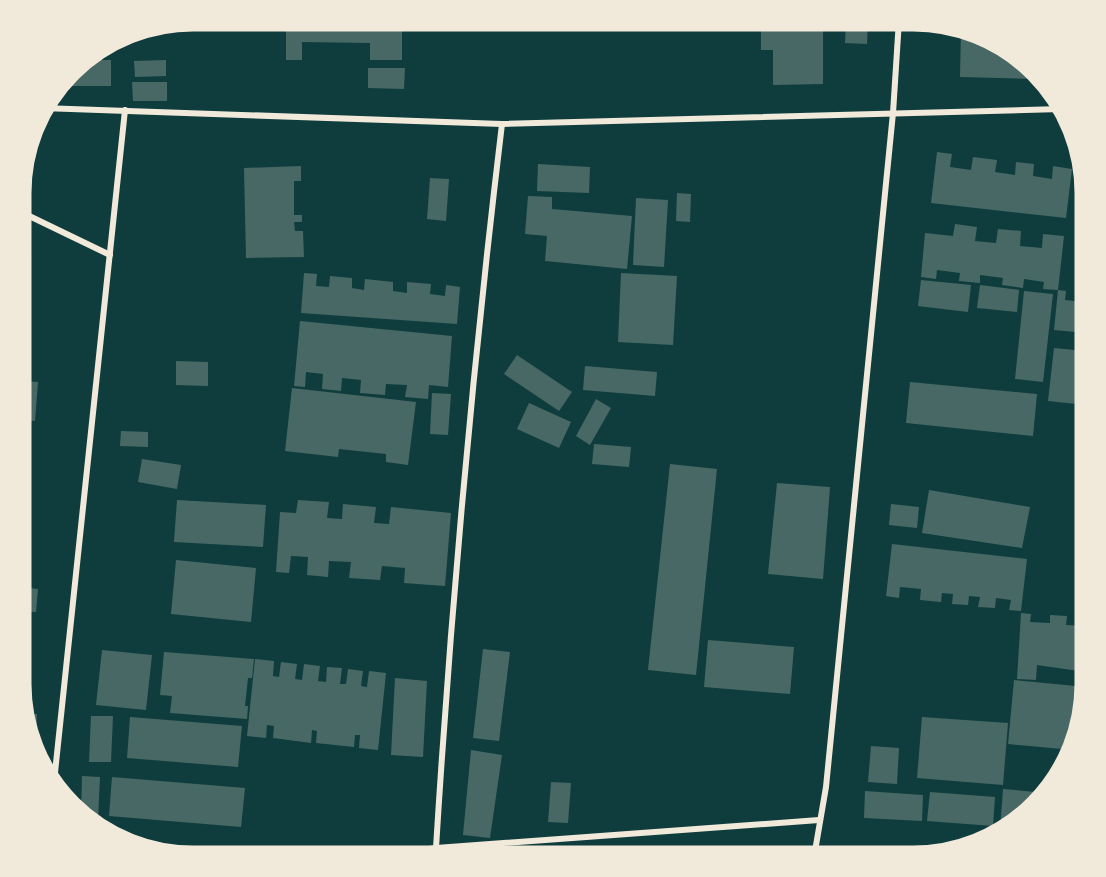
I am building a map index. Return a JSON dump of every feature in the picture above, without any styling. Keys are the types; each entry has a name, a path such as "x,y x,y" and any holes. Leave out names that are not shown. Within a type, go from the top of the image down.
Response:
{"street":[{"path":"815,847 825,787 893,113 898,30"},
{"path":"54,108 502,124 1052,109"},
{"path":"55,770 124,110"},
{"path":"436,847 453,602 479,314 502,124"},
{"path":"30,216 110,255"},
{"path":"450,847 819,820"}],"building":[{"path":"286,30 402,30 402,60 370,60 370,43 302,42 302,60 286,60"},
{"path":"761,30 823,30 823,84 773,85 773,50 761,50"},
{"path":"846,30 868,30 867,44 845,43"},
{"path":"961,38 994,52 1029,79 960,77"},
{"path":"100,60 111,60 111,86 71,86"},
{"path":"166,60 166,76 135,77 134,61"},
{"path":"368,68 405,68 404,89 368,88"},
{"path":"132,82 167,82 167,101 133,101"},
{"path":"937,152 952,154 950,167 971,170 973,157 997,160 995,172 1015,175 1016,162 1034,164 1033,176 1052,179 1053,166 1072,169 1066,218 931,203"},
{"path":"538,164 590,167 589,193 537,191"},
{"path":"301,166 301,181 294,181 294,215 302,215 302,222 294,222 295,231 303,231 304,257 246,258 244,168"},
{"path":"430,178 449,179 446,221 427,219"},
{"path":"677,193 691,194 690,222 676,221"},
{"path":"528,196 552,197 552,209 632,216 627,269 545,261 547,236 525,234"},
{"path":"636,198 668,200 664,267 633,265"},
{"path":"955,224 977,227 975,241 996,243 998,229 1021,231 1020,246 1042,248 1043,234 1064,236 1058,290 1043,289 1044,282 1024,279 1023,288 1002,285 1003,278 980,275 980,283 959,281 960,273 937,270 936,279 921,277 925,233 953,236"},
{"path":"304,273 317,274 316,286 329,287 330,276 352,278 352,288 364,290 365,279 393,282 393,291 407,293 407,282 431,284 430,294 445,296 446,285 460,287 457,324 301,313"},
{"path":"621,273 677,276 673,345 618,342"},
{"path":"921,280 971,285 968,312 918,306"},
{"path":"980,285 1019,290 1017,312 977,308"},
{"path":"1058,290 1066,291 1065,300 1076,301 1076,332 1054,330"},
{"path":"1024,291 1053,294 1043,382 1015,379"},
{"path":"300,321 452,336 448,387 429,385 428,399 405,397 407,385 386,384 385,395 360,393 361,380 342,378 341,391 322,389 323,374 306,372 305,387 294,386"},
{"path":"1054,348 1076,350 1076,404 1048,401"},
{"path":"517,355 572,392 559,411 504,374"},
{"path":"176,361 208,362 208,386 176,385"},
{"path":"585,366 657,372 655,396 583,390"},
{"path":"30,382 38,382 35,421 30,421"},
{"path":"910,382 1037,394 1033,436 906,423"},
{"path":"292,388 416,402 408,465 386,462 386,454 339,449 338,457 285,451"},
{"path":"432,393 451,394 448,435 430,434"},
{"path":"596,399 611,408 590,445 576,436"},
{"path":"529,403 571,422 559,448 517,429"},
{"path":"121,431 148,432 148,447 120,446"},
{"path":"594,444 631,447 629,467 592,464"},
{"path":"142,459 181,465 177,489 138,482"},
{"path":"670,464 717,469 696,675 648,670"},
{"path":"777,483 830,487 823,579 768,574"},
{"path":"929,490 1030,507 1022,548 922,533"},
{"path":"177,500 266,505 263,547 174,542"},
{"path":"298,500 329,502 327,518 342,519 343,504 376,507 374,523 389,524 391,507 451,513 445,586 404,583 405,568 382,566 380,580 349,578 351,562 329,561 328,577 307,575 308,557 291,556 289,573 276,572 280,512 296,513"},
{"path":"891,504 919,507 917,528 889,525"},
{"path":"892,544 1027,559 1021,611 1009,610 1011,600 996,598 995,608 978,607 980,597 969,596 968,605 952,604 953,594 942,593 941,602 920,600 921,589 900,587 899,598 886,596"},
{"path":"176,560 256,568 251,622 171,614"},
{"path":"30,588 38,589 36,612 30,612"},
{"path":"1021,613 1031,614 1030,622 1050,623 1050,615 1067,616 1066,625 1076,626 1076,671 1037,665 1036,680 1017,679"},
{"path":"708,640 794,647 790,694 704,687"},
{"path":"483,649 510,652 499,741 473,738"},
{"path":"102,650 152,655 146,710 96,705"},
{"path":"164,652 254,659 252,678 248,678 245,706 248,706 247,719 170,713 172,696 160,695"},
{"path":"255,659 274,661 273,676 279,677 281,662 297,664 295,679 302,680 304,664 320,666 318,681 326,682 327,667 342,668 340,684 346,684 348,669 363,671 361,686 367,687 369,671 386,673 378,750 359,748 360,735 355,735 354,747 316,743 317,731 312,730 311,743 273,738 274,726 267,725 266,738 247,736"},
{"path":"395,678 427,681 423,757 391,755"},
{"path":"1014,680 1076,686 1075,705 1062,749 1008,744"},
{"path":"33,714 37,714 36,727"},
{"path":"91,716 113,716 111,762 89,762"},
{"path":"130,717 242,726 238,767 127,758"},
{"path":"922,717 1008,723 1003,785 917,778"},
{"path":"871,746 899,748 897,784 868,782"},
{"path":"471,750 502,755 490,838 463,835"},
{"path":"82,776 100,777 98,816 81,801"},
{"path":"112,777 245,788 241,827 109,816"},
{"path":"551,782 571,783 568,823 548,822"},
{"path":"1003,789 1034,792 1012,813 1001,821"},
{"path":"865,791 923,795 922,821 864,818"},
{"path":"930,792 995,797 992,826 927,821"}]}
